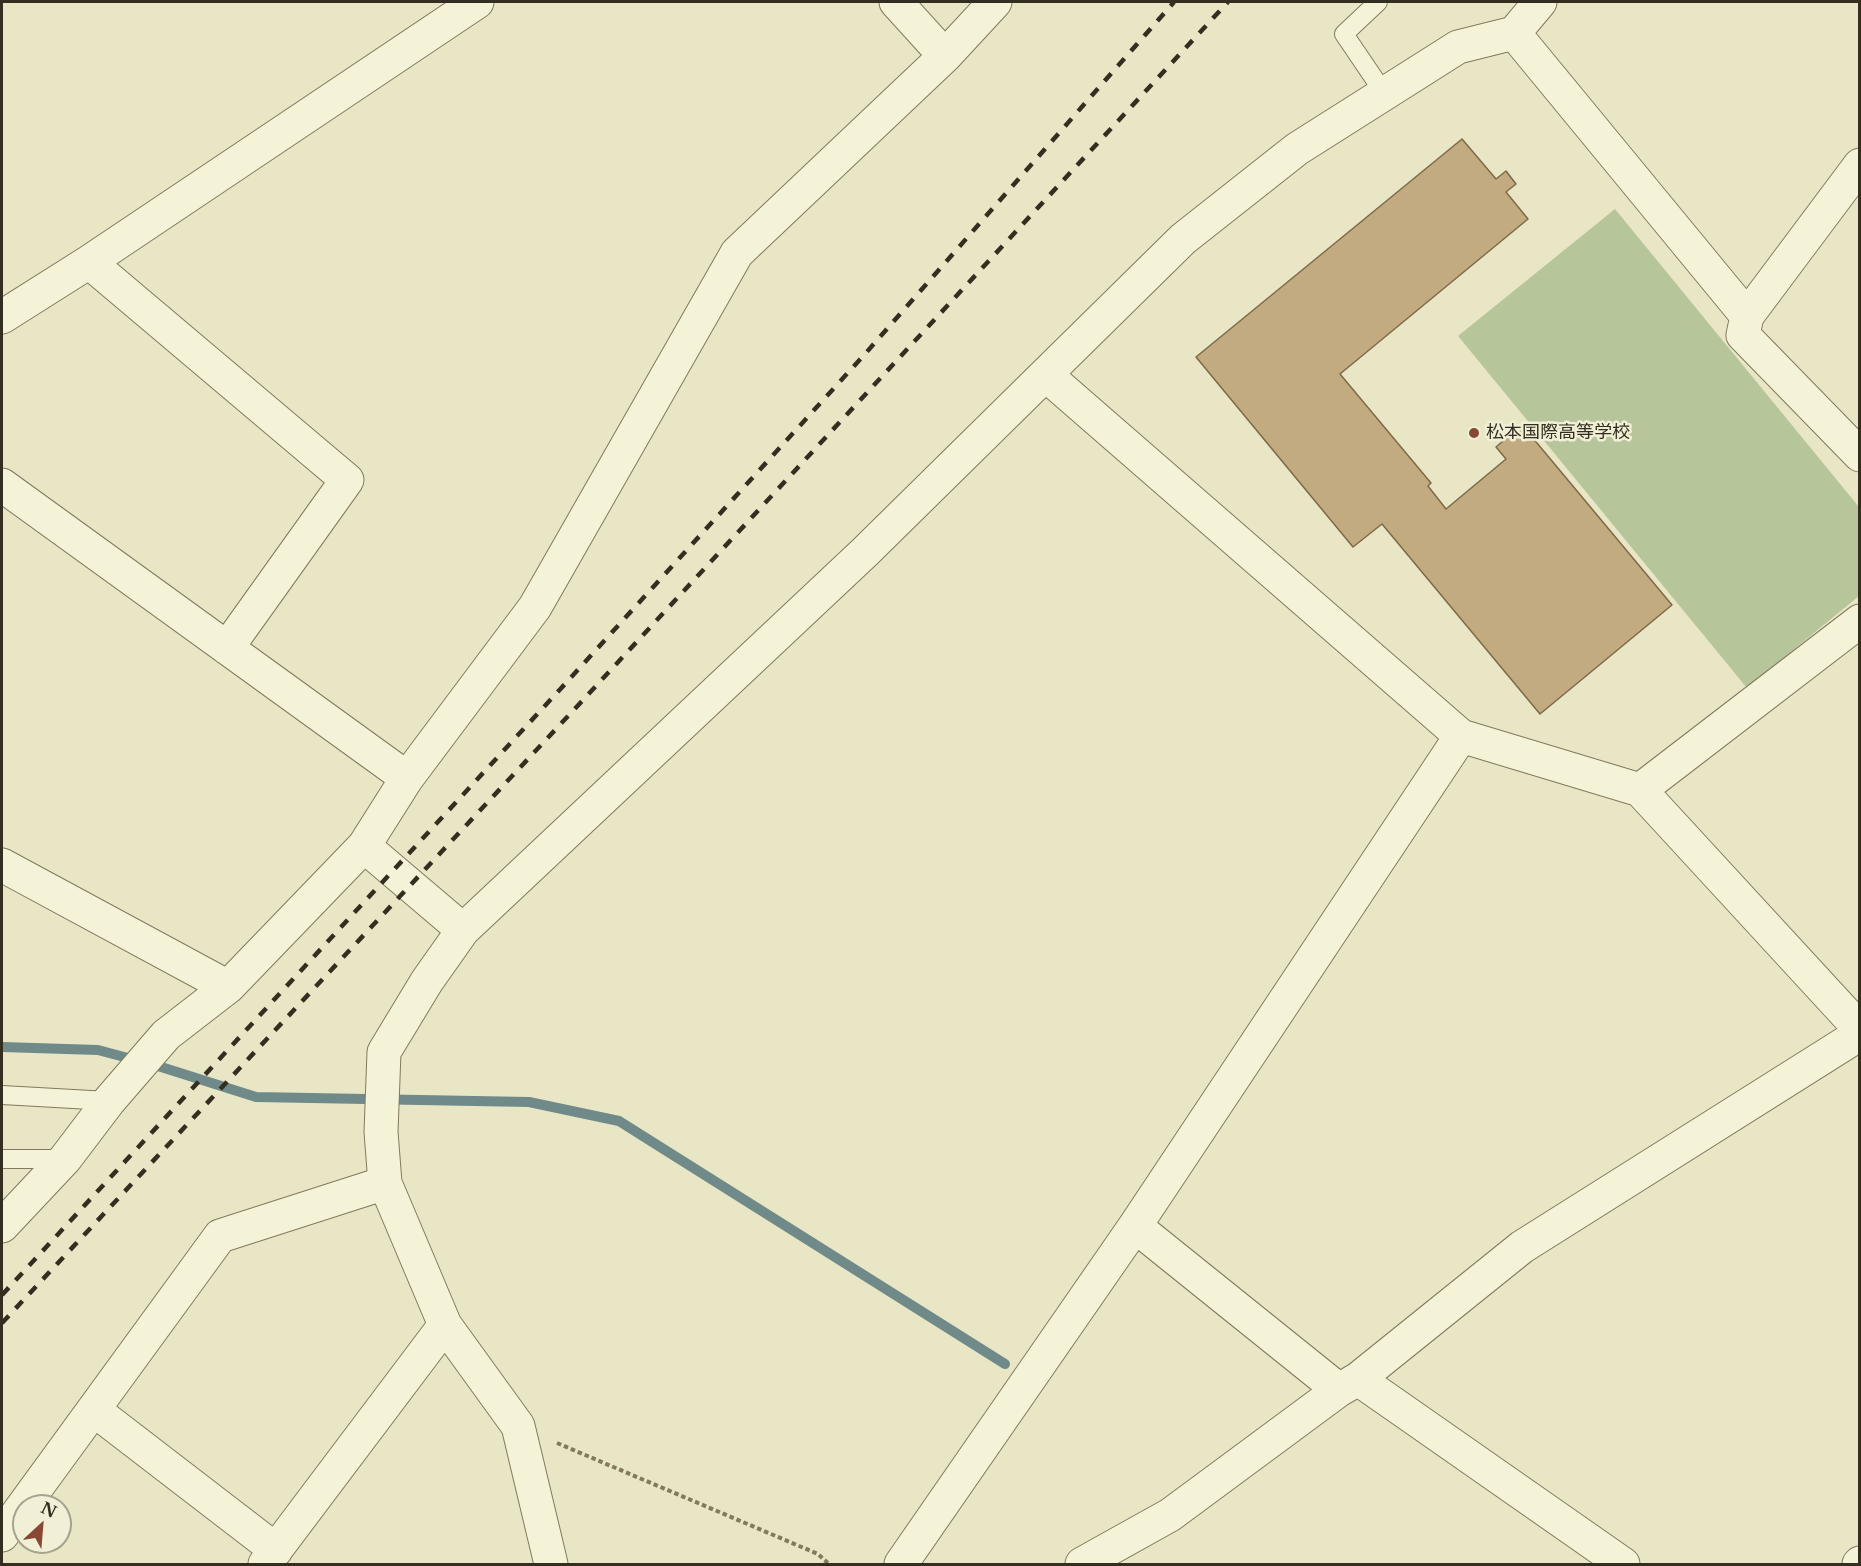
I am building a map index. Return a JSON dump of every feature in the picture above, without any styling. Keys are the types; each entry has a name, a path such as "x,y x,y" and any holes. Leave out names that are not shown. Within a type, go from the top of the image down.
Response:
{"street":[{"path":"896,2 945,56"},
{"path":"2,1226 65,1159 109,1101 166,1035 228,987 364,846 407,778 534,607 736,253 945,56 994,2"},
{"path":"551,1564 518,1426 445,1325 385,1183 381,1132 384,1052 427,981 463,930 865,552 1183,238 1297,149 1458,47 1514,33 1540,2"},
{"path":"2,317 89,262 464,5"},
{"path":"1514,33 1747,316"},
{"path":"1860,165 1747,316 1743,335 1860,455"},
{"path":"89,262 346,480 227,648"},
{"path":"1046,375 1461,736 1640,790 1860,1029"},
{"path":"2,485 407,778"},
{"path":"1640,790 1860,621"},
{"path":"901,1564 1135,1226 1461,736"},
{"path":"364,846 463,930"},
{"path":"2,865 228,987"},
{"path":"1082,1564 1170,1515 1349,1385 1522,1247 1860,1034"},
{"path":"2,1535 220,1236 385,1183"},
{"path":"1135,1226 1349,1385 1623,1564"},
{"path":"94,1410 270,1557 445,1325"}],"lane":[{"path":"1378,2 1344,34 1384,93"},
{"path":"2,1095 109,1101"},
{"path":"2,1159 65,1159"}],"path":[{"path":"518,1426 818,1554 829,1564"}],"green space":[{"path":"1615,209 1859,507 1859,596 1747,688 1458,336"}],"building":[{"path":"1462,139 1496,179 1506,171 1516,184 1506,192 1528,219 1340,374 1431,483 1428,486 1446,509 1506,459 1496,447 1522,425 1672,605 1540,714 1382,524 1353,547 1196,357"}],"waterway":[{"path":"2,1047 98,1050 256,1097 529,1102 619,1121 1005,1364"}],"railway":[{"path":"2,1295 565,684 865,354 1174,2"},
{"path":"2,1323 583,700 1228,2"}],"place":[{"name":"松本国際高等学校","path":"1474,433"}]}
